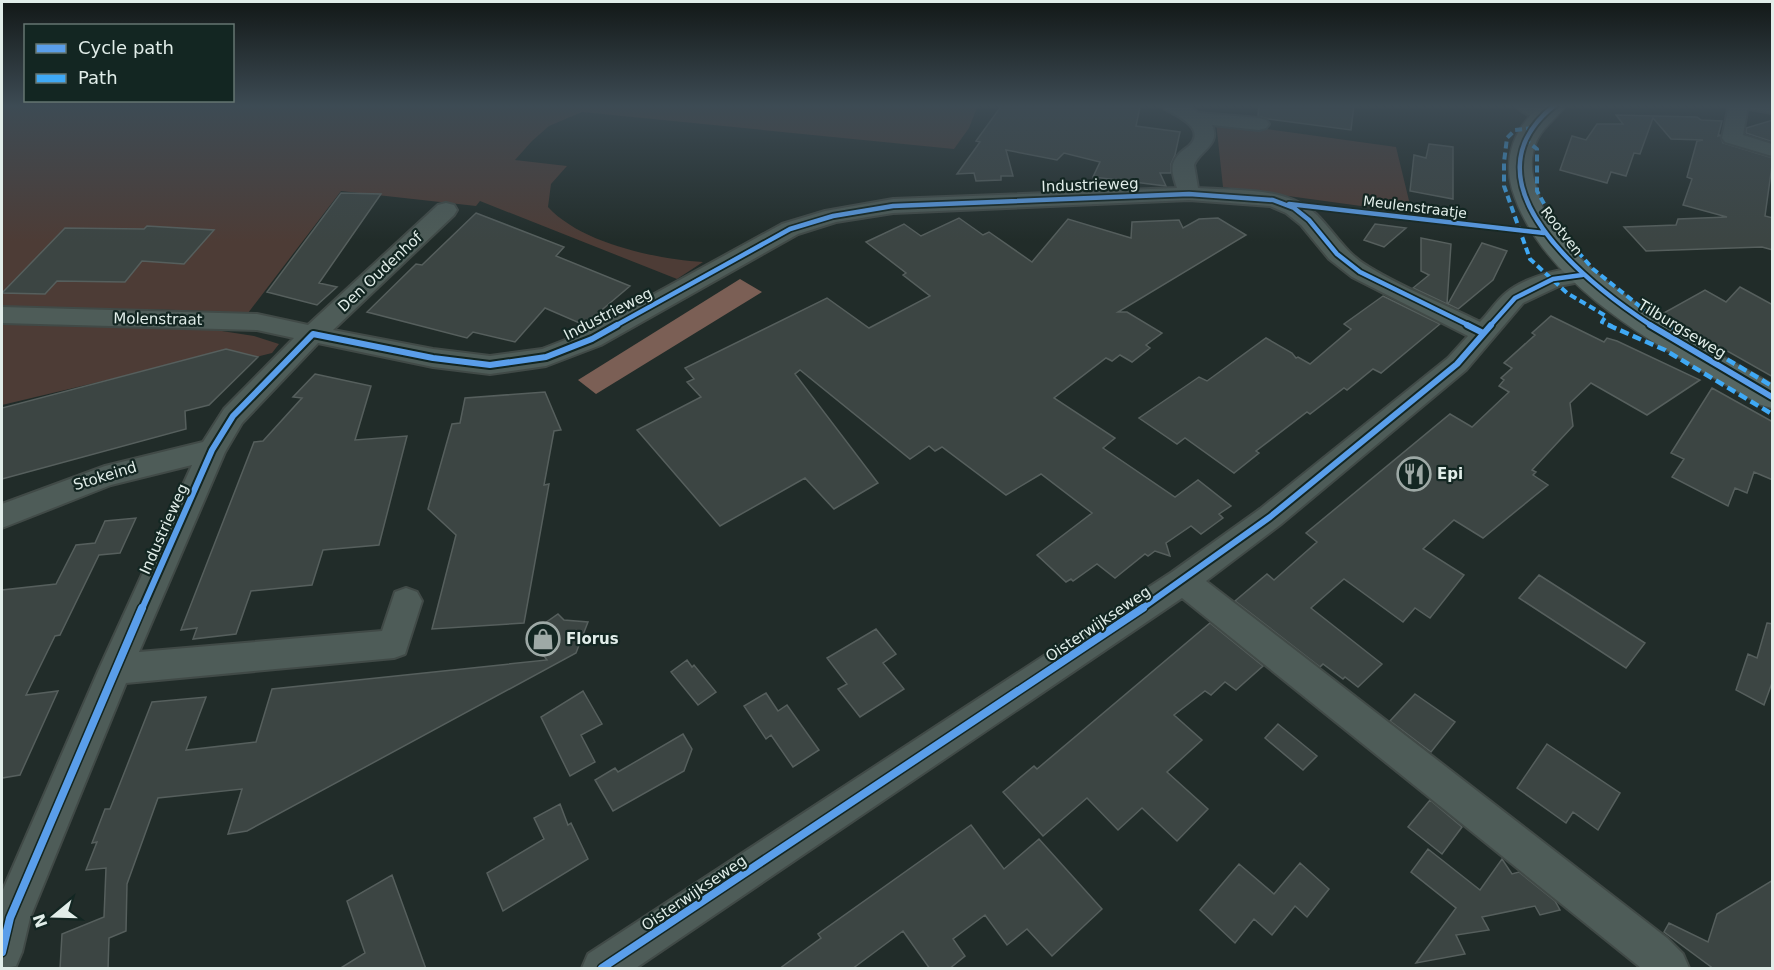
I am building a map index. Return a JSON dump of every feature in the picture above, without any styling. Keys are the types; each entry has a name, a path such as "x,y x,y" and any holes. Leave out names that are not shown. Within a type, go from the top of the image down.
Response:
{"street":[{"path":"1189,194 1183,171 1184,161 1195,150"},
{"name":"Rootven","path":"1522,150 1519,164 1522,191 1539,225 1582,275"},
{"name":"Industrieweg","path":"4,929 212,450 233,416 313,334 433,358 490,365 546,357 592,339 790,229 833,216 893,206 1189,194 1273,200 1294,208 1309,220 1337,254 1360,272 1483,333"},
{"name":"Den Oudenhof","path":"313,334 446,210"},
{"name":"Oisterwijkseweg","path":"602,969 1183,582 1270,517 1456,364 1515,298 1553,279 1582,275"},
{"name":"Tilburgseweg","path":"1582,275 1637,317 1773,397"},
{"name":"Molenstraat","path":"2,315 246,322 313,334"},
{"name":"Stokeind","path":"2,516 56,492 106,474 212,450"},
{"path":"1183,582 1653,952 1669,969"},
{"path":"115,669 394,644 406,601"}],"shaded area":[{"path":"2,150 524,150 515,160 567,166 551,184 548,207 562,220 579,230 620,247 663,257 703,262 677,279 480,201 476,206 341,191 248,313 2,307"},
{"path":"1219,150 1397,150 1412,213 1223,187"},
{"path":"740,279 762,292 596,394 578,380"},
{"path":"2,323 209,329 254,336 279,344 272,353 182,376 183,362 2,405"}],"building":[{"path":"974,150 1006,150 1013,176 1001,176 1001,180 976,181 974,173 957,174"},
{"path":"1007,150 1176,150 1171,164 1171,173 1160,173 1166,186 1093,177 1100,162 1064,153 1057,160"},
{"path":"1428,150 1453,150 1453,199 1410,191 1414,155 1426,158"},
{"path":"1567,150 1641,150 1640,154 1634,153 1626,176 1611,172 1607,183 1560,170"},
{"path":"1694,150 1747,150 1773,158 1765,216 1773,218 1773,250 1762,247 1646,251 1624,227 1676,225 1678,219 1727,217 1683,205 1692,179 1687,177"},
{"path":"341,193 381,194 319,283 337,287 317,305 267,292"},
{"path":"476,213 564,247 556,256 630,286 584,325 545,308 515,342 473,332 467,338 367,312 416,264 422,265"},
{"path":"959,218 983,235 989,232 1032,262 1068,219 1131,238 1132,222 1179,220 1183,228 1199,219 1218,218 1246,235 1118,312 1127,312 1162,333 1146,345 1150,348 1132,362 1120,355 1112,361 1106,358 1054,398 1115,438 1103,448 1175,497 1198,480 1231,506 1219,514 1223,518 1201,534 1191,526 1166,543 1170,556 1155,551 1148,556 1145,554 1115,578 1097,564 1073,581 1071,579 1066,582 1037,555 1092,513 1041,474 1006,495 942,447 935,451 929,446 910,459 800,370 795,374 878,483 834,509 805,478 720,526 637,430 701,397 687,382 694,379 685,368 827,298 869,328 930,296 903,275 906,273 866,242 904,224 921,236"},
{"path":"1375,224 1406,228 1384,247 1364,240"},
{"path":"147,226 214,230 184,264 142,261 125,282 57,281 45,294 2,293 65,228 144,229"},
{"path":"1421,238 1451,244 1447,304 1413,288 1429,275 1421,271"},
{"path":"1482,243 1507,251 1493,280 1458,309 1448,304"},
{"path":"1740,287 1773,305 1773,377 1662,314 1705,290 1726,302"},
{"path":"1383,296 1440,324 1381,373 1373,369 1347,390 1344,388 1310,414 1307,412 1256,451 1259,453 1234,473 1185,438 1177,444 1139,418 1199,377 1207,381 1266,338 1292,353 1296,358 1310,364 1351,329 1344,324"},
{"path":"1551,316 1604,342 1607,338 1617,341 1700,380 1647,415 1591,383 1570,403 1573,426 1532,470 1536,472 1533,475 1548,485 1483,538 1454,520 1423,549 1464,575 1430,618 1415,608 1403,622 1344,579 1311,608 1382,664 1358,687 1323,664 1320,667 1235,601 1267,574 1274,580 1317,542 1306,533 1450,414 1472,427 1509,392 1499,386 1504,380 1501,378 1512,368 1504,363 1535,335 1532,333"},
{"path":"226,349 258,357 209,405 185,411 186,429 2,479 2,408"},
{"path":"315,374 371,386 355,440 407,436 379,545 323,550 312,585 251,591 236,634 193,639 197,628 181,630 254,442 263,441 302,398 293,397"},
{"path":"1712,388 1773,422 1773,480 1754,472 1747,493 1735,488 1728,506 1672,477 1684,459 1671,453"},
{"path":"545,392 561,430 554,431 544,485 549,484 524,623 432,629 456,535 428,509 452,424 460,423 465,398"},
{"path":"136,518 120,553 99,555 60,635 55,636 26,695 58,691 20,775 2,778 2,590 56,584 76,545 95,543 105,521"},
{"path":"1539,575 1645,643 1626,668 1519,598"},
{"path":"558,614 564,620 588,622 576,653 247,831 228,834 242,789 158,798 127,884 126,931 109,938 108,969 60,969 62,934 104,917 106,868 86,870 97,842 92,843 105,809 110,809 152,702 206,697 186,750 256,742 272,689 547,660 528,635"},
{"path":"1210,623 1263,666 1236,690 1225,682 1211,695 1205,691 1174,715 1202,740 1167,772 1208,809 1177,841 1142,808 1118,830 1087,798 1043,836 1003,792 1034,766 1037,769"},
{"path":"1767,623 1773,624 1773,680 1764,705 1736,690 1748,654 1757,658"},
{"path":"876,629 896,654 883,663 904,689 860,717 838,689 847,684 827,658"},
{"path":"687,660 692,667 694,665 716,692 698,705 671,672"},
{"path":"583,691 602,724 581,735 595,762 570,776 541,717"},
{"path":"766,693 778,711 787,705 819,750 793,767 771,735 766,739 744,706"},
{"path":"1415,694 1455,722 1431,752 1390,721"},
{"path":"1278,724 1317,756 1303,770 1265,738"},
{"path":"683,734 692,749 684,771 613,811 595,780 615,768 618,772"},
{"path":"1547,744 1620,793 1598,830 1573,812 1566,823 1517,788"},
{"path":"1430,800 1462,827 1442,854 1408,827"},
{"path":"560,804 568,825 571,823 588,859 503,911 487,873 544,839 534,818"},
{"path":"971,825 1004,869 1039,839 1102,909 1052,956 1027,929 1007,945 985,915 953,939 965,956 949,969 930,969 903,931 852,969 779,969 821,938 818,934"},
{"path":"1428,849 1480,890 1502,859 1512,874 1519,872 1555,901 1560,910 1540,915 1535,906 1482,917 1489,930 1456,935 1465,954 1416,963 1456,908 1411,872"},
{"path":"1300,863 1329,889 1307,917 1295,906 1272,935 1254,919 1235,943 1200,910 1239,864 1274,894"},
{"path":"392,875 426,969 339,969 365,953 347,901"},
{"path":"1773,880 1773,969 1714,969 1664,932 1669,923 1708,942 1717,914"}],"marked path":[{"path":"1505,150 1504,186 1530,259 1567,293 1606,316 1602,322 1665,350 1772,414"},
{"path":"1537,150 1537,191 1558,229 1593,269 1647,312 1772,386"}],"cycle path":[{"path":"1522,150 1520,174 1531,211 1554,245 1585,277 1621,306 1661,332 1772,397"},
{"path":"2,952 10,918 115,669 212,450 233,416 313,334 433,358 490,365 546,357 592,339 790,229 833,216 893,206 1189,194 1273,200 1294,208 1309,220 1337,254 1360,272 1483,333"},
{"name":"Meulenstraatje","path":"1289,204 1544,233"},
{"path":"602,968 1183,581 1270,517 1457,364 1515,298 1553,279 1582,275"}],"place":[{"name":"Epi","path":"1414,474"},
{"name":"Florus","path":"543,639"}]}
